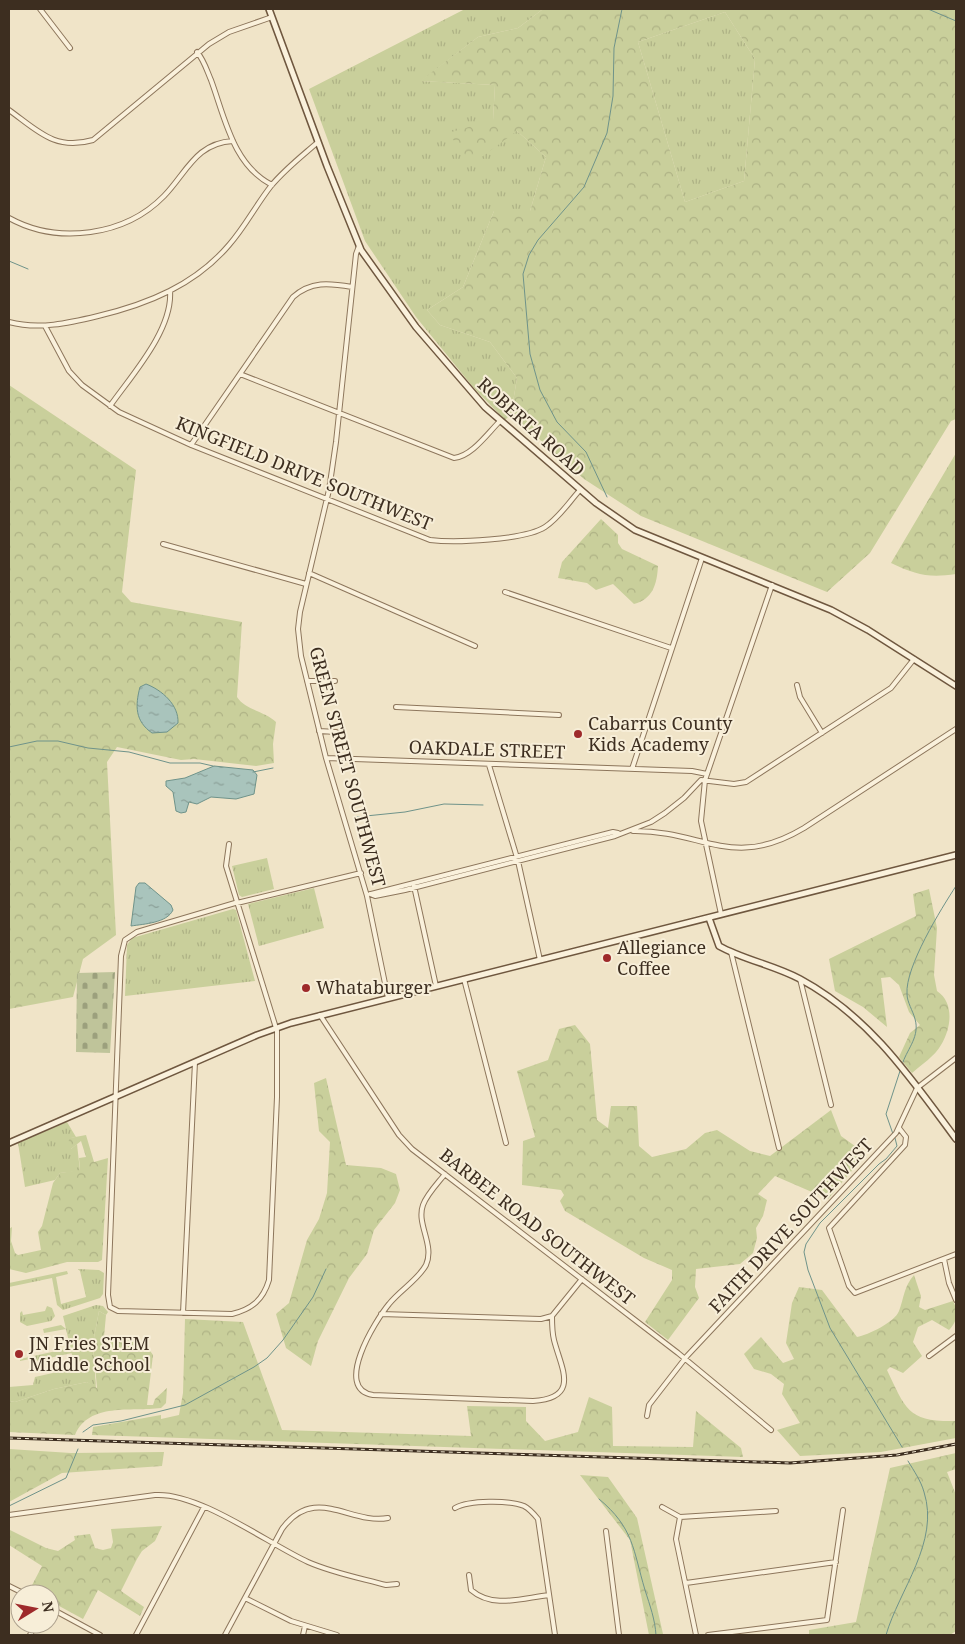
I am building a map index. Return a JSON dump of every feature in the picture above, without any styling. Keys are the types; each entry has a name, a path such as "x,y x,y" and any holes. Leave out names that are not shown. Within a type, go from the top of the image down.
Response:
{"street":[{"path":"40,9 70,48"},
{"name":"ROBERTA ROAD","path":"269,9 359,246 393,296 432,346 467,388 500,421 580,490 635,530 772,585 855,622 956,686"},
{"path":"9,110 51,139 72,144 86,142 100,136 198,52 229,32 272,17"},
{"path":"198,52 233,142 252,170 272,185"},
{"path":"9,218 35,229 62,233 93,231 124,222 143,213 159,201 207,147 219,142 233,142"},
{"path":"9,322 46,326 63,324 113,312 170,291 198,274 230,244 272,185 318,142"},
{"name":"GREEN STREET SOUTHWEST","path":"359,246 356,254 339,414 327,498 306,584 298,629 307,680 326,758 369,895 388,998"},
{"path":"191,445 293,297 300,290 308,286 323,284 352,287"},
{"path":"110,406 158,337 168,310 170,291"},
{"name":"KINGFIELD DRIVE SOUTHWEST","path":"46,326 69,371 82,385 110,406 132,419 191,445 430,540 450,542 510,536 540,530 553,521 580,490"},
{"path":"240,374 454,458 471,450 500,421"},
{"path":"163,544 306,584"},
{"path":"632,769 702,558"},
{"path":"309,573 475,646"},
{"path":"721,914 704,844 701,814 705,780 772,585"},
{"path":"505,592 671,648"},
{"path":"628,831 665,813 684,798 701,780 734,784 746,782 891,688 914,659"},
{"path":"307,680 335,681"},
{"path":"797,685 800,697 822,733"},
{"path":"396,707 559,715"},
{"path":"369,895 613,832 668,833 704,844 744,849 782,840 804,828 956,729"},
{"path":"320,731 336,732"},
{"name":"OAKDALE STREET","path":"326,758 692,770 707,774"},
{"path":"489,764 518,862 540,960"},
{"path":"369,895 375,896 518,862 615,836 618,833"},
{"path":"229,844 226,866 237,903 276,1028 277,1097 270,1272 266,1290 255,1304 242,1312 218,1314 118,1311 110,1307 108,1301 114,1097 121,956 125,940 137,932 237,903 361,874"},
{"path":"9,1143 276,1028 956,855"},
{"path":"414,882 436,986"},
{"path":"709,918 719,946 731,952 758,960 800,979 838,1003 862,1023 883,1044 956,1139"},
{"path":"731,952 779,1148"},
{"path":"464,979 506,1143"},
{"path":"800,979 831,1105"},
{"name":"BARBEE ROAD SOUTHWEST","path":"320,1016 399,1135 445,1174 685,1359 770,1430"},
{"name":"FAITH DRIVE SOUTHWEST","path":"647,1416 650,1405 685,1359 892,1138 899,1128 917,1088 956,1058"},
{"path":"184,1313 195,1062"},
{"path":"899,1128 906,1137 905,1145 829,1228 849,1286 854,1293 956,1254"},
{"path":"445,1174 423,1204 422,1211 428,1248 426,1264 381,1314 369,1336 354,1374 355,1384 363,1393 373,1395 533,1401 552,1397 561,1389 565,1373 553,1338 552,1316"},
{"path":"944,1259 949,1283 956,1300"},
{"path":"381,1314 541,1319 552,1316 582,1279"},
{"path":"929,1356 956,1336"},
{"path":"9,1515 166,1494 189,1500 274,1544 328,1569 386,1586 397,1584"},
{"path":"455,1508 469,1503 515,1503 532,1512 541,1528 555,1635"},
{"path":"136,1635 204,1507"},
{"path":"662,1507 680,1517 776,1511"},
{"path":"226,1635 274,1544 290,1520 315,1508 337,1508 377,1520 388,1518"},
{"path":"708,1635 827,1620 843,1510"},
{"path":"680,1517 676,1539 696,1635"},
{"path":"606,1531 620,1635"},
{"path":"686,1583 836,1562"},
{"path":"469,1575 471,1590 480,1598 490,1602 549,1595"},
{"path":"245,1598 305,1626 337,1635"},
{"path":"60,1613 100,1635"},
{"path":"302,1635 305,1626"}],"green space":[{"path":"465,9 543,9 518,28 478,37 421,81 495,85 493,120 517,131 546,157 530,211 494,211 463,287 427,310 440,325 490,342 517,378 511,414 505,420 473,387 416,317 365,241 309,89"},
{"path":"543,9 956,9 956,419 951,421 870,553 827,592 641,516 584,479 511,414 517,378 490,342 440,325 427,310 463,287 494,211 530,211 546,157 517,131 472,164 448,133 493,120 495,85 420,81 478,37 518,28","holes":["725,12 755,59 744,181 685,202 638,42"]},
{"path":"725,12 755,59 744,181 685,202 638,42"},
{"path":"9,385 136,470 122,592 131,602 242,622 237,697 245,705 276,722 273,744 274,763 256,766 194,759 181,760 117,747 107,762 116,935 83,959 73,997 9,1009"},
{"path":"956,453 956,574 938,576 923,574 891,563"},
{"path":"601,519 618,535 618,543 622,549 658,566 653,590 650,595 640,602 634,604 613,584 596,590 587,583 558,578 562,562"},
{"path":"267,858 274,889 242,897 239,895 232,866"},
{"path":"314,888 324,928 259,946 248,904"},
{"path":"929,889 937,928 934,975 937,991 947,1002 950,1016 947,1032 938,1049 932,1057 912,1073 899,1057 910,1033 920,1025 909,1012 899,985 890,977 881,978 887,1027 863,1007 835,991 829,959 916,916 913,894"},
{"path":"233,909 236,910 255,981 125,996 127,945 132,938"},
{"path":"115,972 110,1053 76,1052 77,973"},
{"path":"575,1025 590,1044 597,1120 608,1128 611,1106 637,1106 639,1146 652,1157 686,1149 705,1133 717,1130 750,1151 770,1156 831,1110 841,1136 866,1154 828,1199 775,1176 758,1194 767,1200 763,1216 756,1228 757,1238 753,1253 740,1264 696,1269 695,1287 699,1298 668,1340 645,1322 672,1280 672,1270 644,1258 565,1211 560,1201 564,1195 561,1190 522,1185 523,1141 535,1137 517,1071 548,1060 559,1029"},
{"path":"326,1078 346,1165 381,1168 396,1174 400,1190 395,1203 374,1230 367,1254 349,1278 318,1341 311,1366 286,1348 276,1314 289,1303 307,1240 319,1219 327,1193 330,1142 319,1131 314,1083"},
{"path":"67,1122 76,1137 71,1138 71,1149 77,1144 80,1171 60,1173 55,1180 25,1187 18,1143"},
{"path":"86,1135 94,1162 108,1158 102,1260 98,1262 67,1262 26,1273 9,1269 9,1229 12,1227 11,1241 15,1253 18,1255 41,1250 38,1232 42,1226 53,1183 60,1173 80,1170 79,1158 86,1157 81,1141 71,1149 67,1144 70,1138"},
{"path":"78,1269 99,1270 104,1273 103,1294 100,1298 63,1310 57,1305 52,1278 9,1287 9,1283 67,1271 68,1274 56,1277 61,1304 86,1297"},
{"path":"914,1275 921,1296 919,1307 925,1310 953,1301 956,1309 954,1324 949,1330 932,1320 918,1327 913,1342 922,1356 903,1373 890,1367 887,1370 899,1395 911,1411 918,1416 928,1419 956,1421 956,1438 881,1452 800,1456 777,1430 800,1423 782,1394 784,1384 771,1374 754,1369 744,1354 761,1337 783,1363 794,1359 786,1343 792,1303 799,1287 822,1290 857,1337 881,1327 896,1315 906,1288"},
{"path":"96,1305 103,1306 108,1312 106,1315 99,1311 93,1343 96,1389 87,1382 54,1389 15,1402 9,1401 9,1387 33,1385 35,1377 75,1368 63,1316"},
{"path":"47,1306 52,1308 55,1316 51,1321 27,1326 20,1322 20,1313 22,1311 23,1315 45,1311"},
{"path":"99,1311 106,1315 104,1337 110,1342 124,1340 139,1341 153,1355 147,1405 153,1405 155,1399 167,1388 166,1403 161,1408 100,1413 90,1417 81,1425 75,1435 9,1432 9,1401 15,1402 54,1389 87,1382 97,1388 93,1343"},
{"path":"185,1319 243,1322 282,1430 471,1436 467,1406 526,1407 526,1421 545,1441 578,1432 589,1397 612,1407 613,1446 693,1447 696,1411 741,1448 743,1457 92,1435 93,1427 161,1415 161,1419 179,1415 183,1393"},
{"path":"61,1325 66,1329 44,1333 43,1329"},
{"path":"70,1348 72,1353 31,1362 30,1359 20,1361 20,1359"},
{"path":"9,1449 71,1453 164,1452 162,1466 62,1473 9,1502"},
{"path":"956,1453 956,1469 947,1472 956,1495 956,1631 950,1635 809,1635 809,1630 856,1622 890,1468"},
{"path":"580,1475 608,1477 637,1518 663,1634 649,1635 630,1540"},
{"path":"9,1525 10,1530 46,1548 58,1551 75,1540 74,1536 90,1534 95,1548 103,1550 111,1548 113,1542 111,1529 162,1526 155,1541 142,1551 121,1591 144,1607 140,1616 98,1590 83,1619 60,1606 60,1584 33,1584 42,1566 9,1545"}],"water":[{"path":"146,684 163,694 176,710 178,723 167,732 152,733 139,718 137,707 138,694 140,687"},
{"path":"214,766 253,770 257,775 254,794 236,799 211,797 197,804 189,802 186,812 176,811 173,792 166,786 166,781 185,778"},
{"path":"139,883 145,883 171,905 173,910 166,918 131,926 136,887"}],"waterway":[{"path":"607,497 586,452 557,422 540,390 530,354 523,274 529,255 538,240 584,187 607,133 613,96 614,48 622,9"},
{"path":"928,9 956,21"},
{"path":"9,261 28,269"},
{"path":"9,747 37,741 58,741 88,748 129,752 170,763 200,763 213,766"},
{"path":"253,772 273,768"},
{"path":"356,817 405,812 444,804 483,805"},
{"path":"903,1062 916,1031 915,1019 907,994 912,969 925,939 956,886"},
{"path":"893,1134 886,1114 900,1071"},
{"path":"895,1138 897,1146 820,1223 806,1244 804,1252 808,1270 830,1328 902,1447"},
{"path":"83,1432 93,1425 121,1421 185,1405 254,1367 267,1358 283,1340 313,1297 326,1269"},
{"path":"9,1506 66,1478 78,1449"},
{"path":"886,1635 916,1565 927,1529 924,1492 908,1461"},
{"path":"599,1499 619,1520 631,1540 655,1623 656,1635"}],"railway":[{"path":"9,1438 790,1463 897,1455 956,1444"}],"place":[{"name":"Cabarrus County Kids Academy","path":"578,734"},
{"name":"Allegiance Coffee","path":"607,958"},
{"name":"Whataburger","path":"306,988"},
{"name":"JN Fries STEM Middle School","path":"19,1354"}]}
